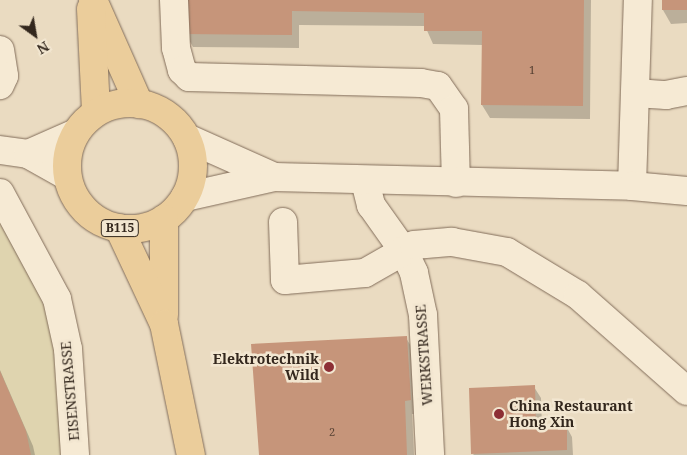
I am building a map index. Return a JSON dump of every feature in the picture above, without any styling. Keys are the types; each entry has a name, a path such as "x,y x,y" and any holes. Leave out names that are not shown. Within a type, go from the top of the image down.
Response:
{"main road":[{"path":"92,0 139,104"},
{"path":"92,0 96,112"},
{"name":"B115","path":"124,103 139,104 167,115 186,138 193,168 185,196 164,219 150,226 119,228 104,224 85,210 72,191 67,176 70,147 76,133 96,112 124,103"},
{"name":"B115","path":"164,219 164,324 191,455"},
{"name":"B115","path":"119,228 164,324"}],"street":[{"path":"174,0 176,48 182,70 189,77 421,83 438,86 454,109 456,183"},
{"path":"632,186 638,0"},
{"path":"0,50 4,76 0,85"},
{"path":"636,93 666,95 687,91"},
{"path":"28,154 76,133"},
{"path":"186,138 274,177"},
{"path":"0,150 28,154 67,176"},
{"path":"185,196 274,177 365,181 632,186 687,191"},
{"name":"WERKSTRASSE","path":"365,181 371,206 403,250 414,273 423,315 430,455"},
{"name":"EISENSTRASSE","path":"0,193 57,299 68,348 75,455"},
{"path":"283,222 285,280 365,273 414,244 452,242 507,252 578,295 687,391"}],"shaded area":[{"path":"0,213 49,316 60,357 63,455 0,455"}],"building":[{"path":"184,0 584,0 583,106 481,105 482,31 424,31 424,13 292,11 292,35 184,34"},
{"path":"662,0 687,0 687,10 662,10"},
{"path":"407,336 411,400 405,401 407,455 259,455 251,344"},
{"path":"0,371 26,431 31,455 0,455"},
{"path":"535,385 536,426 567,425 567,450 471,454 469,388"}],"place":[{"name":"Elektrotechnik Wild","path":"329,367"},
{"name":"China Restaurant Hong Xin","path":"499,414"}]}
